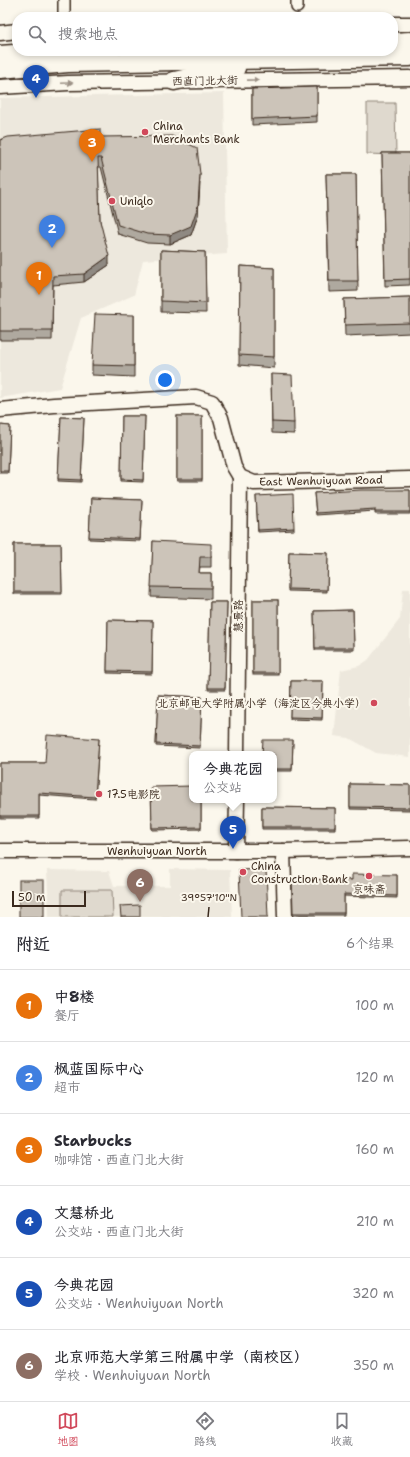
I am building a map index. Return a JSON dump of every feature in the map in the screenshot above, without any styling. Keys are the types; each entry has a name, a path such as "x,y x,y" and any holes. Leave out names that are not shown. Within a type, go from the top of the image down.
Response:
{"highway":[{"path":"398,42 410,41"},
{"path":"0,55 12,54"},
{"path":"0,69 68,63 410,57"},
{"path":"174,81 277,59"}],"street":[{"path":"64,0 64,12"},
{"path":"398,24 410,24"},
{"path":"0,33 12,32"},
{"name":"西直门北大街","path":"0,87 68,83 410,78"},
{"path":"0,410 54,405 196,397 212,402 221,418 234,467 240,477"},
{"name":"East Wenhuiyuan Road","path":"240,477 254,483 410,479"},
{"name":"慧景路","path":"237,751 240,477"},
{"path":"236,851 237,803"},
{"name":"Wenhuiyuan North","path":"0,851 283,851 410,848"},
{"path":"283,851 285,917"}],"shaded area":[{"path":"224,93 227,254 143,260 134,295 81,318 60,388 0,398 0,98"},
{"path":"367,103 395,103 396,155 367,154"},
{"name":"北京邮电大学附属小学（海淀区今典小学）","path":"403,589 410,589 410,757 376,753 349,738 334,736 341,670 359,666 368,660 400,619"},
{"path":"170,869 230,870 232,917 49,917 47,870 109,871 114,886 170,886"},
{"path":"62,890 112,890 113,917 62,917"}],"building":[{"path":"317,87 317,116 252,119 252,89"},
{"path":"100,129 100,137 172,136 197,148 200,174 198,206 191,226 170,235 147,234 118,225 101,158 98,158 100,221 109,256 84,274 53,276 52,331 0,331 0,140 8,137"},
{"path":"382,153 410,153 410,279 385,280"},
{"path":"326,174 356,174 358,281 329,281"},
{"path":"161,250 205,252 206,303 161,301"},
{"path":"240,266 274,268 274,357 239,355"},
{"path":"410,297 410,323 345,325 344,299"},
{"path":"95,314 134,315 134,366 92,365"},
{"path":"271,374 292,375 294,423 272,422"},
{"path":"122,416 145,416 143,480 121,479"},
{"path":"177,416 202,416 202,479 177,479"},
{"path":"61,417 84,418 81,480 58,479"},
{"path":"0,425 10,426 8,471 0,471"},
{"path":"361,490 410,490 410,512 375,512 375,509 316,513 314,493"},
{"path":"293,494 294,528 258,530 256,496"},
{"path":"91,498 142,500 140,539 89,537"},
{"path":"153,541 211,544 211,557 200,557 199,573 211,573 211,588 151,587"},
{"path":"14,544 61,544 62,592 14,592"},
{"path":"289,552 328,553 327,590 288,589"},
{"path":"253,600 278,600 278,673 253,673"},
{"path":"210,602 227,602 225,688 208,688"},
{"path":"353,610 354,648 315,648 314,611"},
{"path":"108,620 153,621 152,672 107,671"},
{"path":"291,681 323,681 322,718 290,717"},
{"path":"158,695 202,697 200,746 156,744"},
{"path":"47,735 99,739 95,797 39,793 39,816 0,816 0,763 45,763"},
{"path":"263,740 293,740 292,769 277,769 277,751 262,751"},
{"path":"350,784 410,785 410,808 350,807"},
{"path":"189,786 189,803 201,803 201,827 152,828 151,787"},
{"path":"262,807 335,808 335,827 262,827"},
{"path":"266,869 268,917 241,917 239,870"},
{"path":"352,874 397,875 397,896 344,894 344,913 293,913 292,879 352,880"},
{"path":"19,880 44,880 44,917 19,917"},
{"path":"140,905 140,917 121,917 120,906"}],"place":[{"name":"文慧桥北","path":"36,98"},
{"name":"China Merchants Bank","path":"145,132"},
{"name":"Starbucks","path":"92,162"},
{"name":"Uniqlo","path":"112,201"},
{"name":"枫蓝国际中心","path":"52,248"},
{"name":"中8楼","path":"39,295"},
{"name":"北京邮电大学附属小学（海淀区今典小学）","path":"374,703"},
{"name":"17.5电影院","path":"99,794"},
{"name":"今典花园","path":"233,849"},
{"name":"China Construction Bank","path":"243,872"},
{"name":"京味斋","path":"369,876"},
{"name":"北京师范大学第三附属中学（南校区）","path":"140,902"}]}
